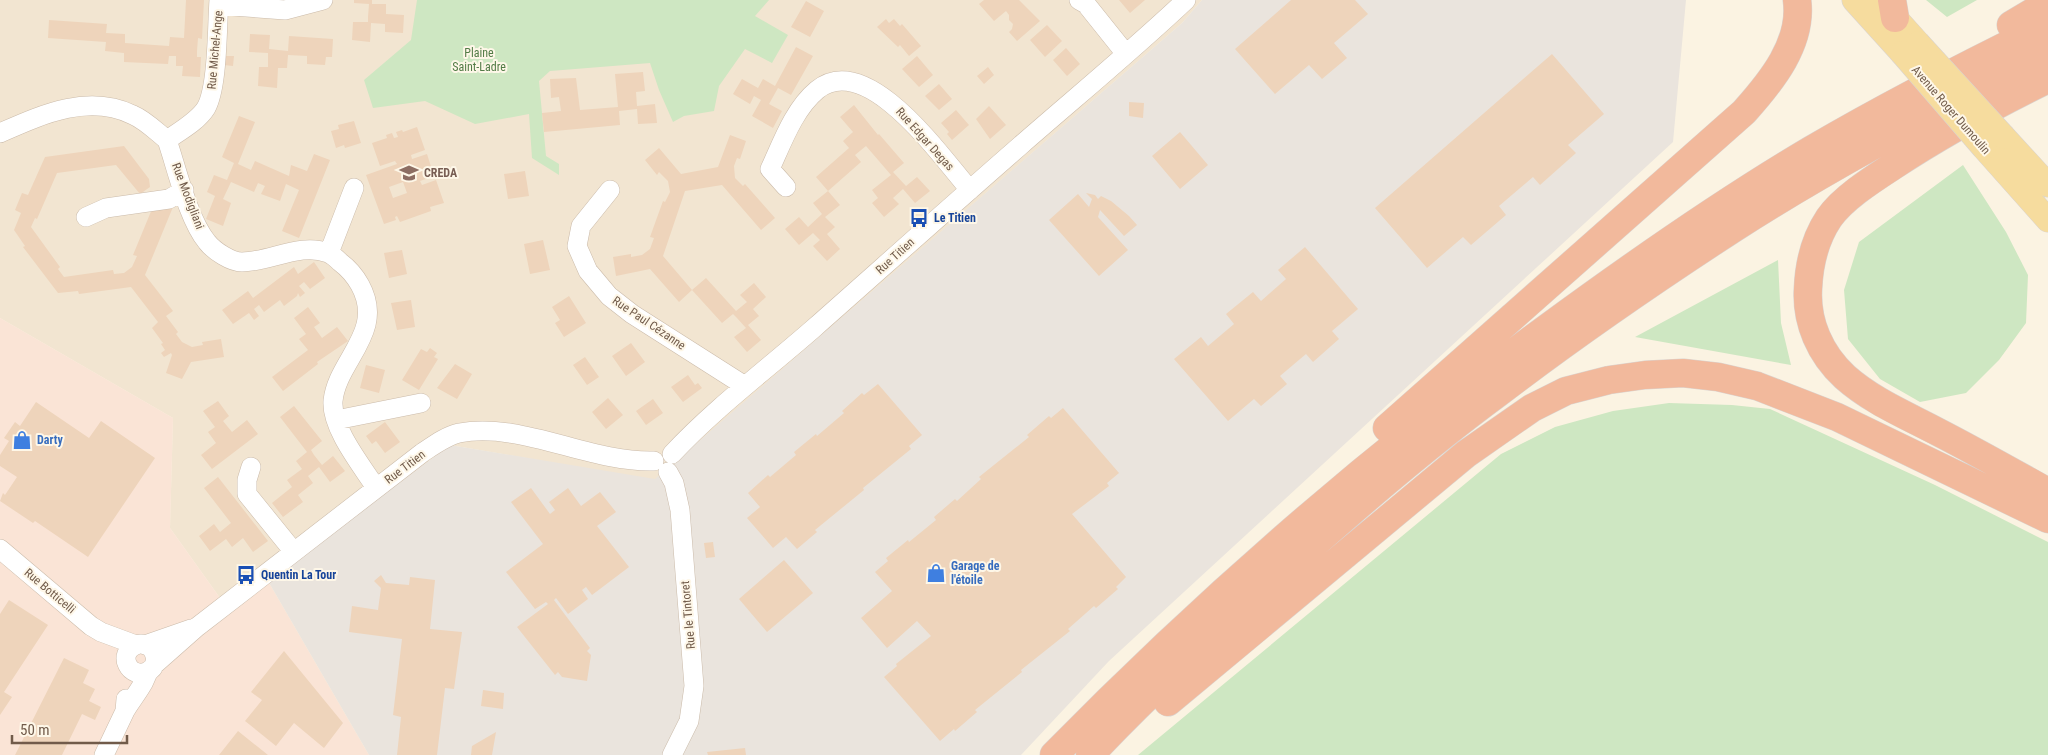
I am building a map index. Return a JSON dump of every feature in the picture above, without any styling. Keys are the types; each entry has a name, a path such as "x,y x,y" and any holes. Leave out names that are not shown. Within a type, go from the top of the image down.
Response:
{"highway":[{"path":"1246,570 1270,533 1744,112 1765,89 1783,62 1793,36 1798,9 1797,0"},
{"path":"1890,105 1988,39 2048,3"},
{"path":"1054,755 1137,672 1246,570 1304,519 1477,379 1642,258 1802,156 1890,105 2048,25"},
{"path":"1090,755 1201,646 1297,559 1394,475 1496,394 1609,313 1736,227 1918,121 2048,52"},
{"path":"2048,79 2008,98 1924,145 1862,186 1830,217 1814,247 1808,274 1807,300 1812,326 1823,352 1844,376 1876,400 2048,492"},
{"path":"1097,755 1149,719 1188,683 1466,454 1532,408 1566,391 1609,380 1645,374 1683,373 1718,377 1757,386 1837,416 2048,518"}],"main road":[{"name":"Avenue Roger Dumoulin","path":"1854,0 1910,48 1994,142 2048,220"},
{"name":"Avenue Roger Dumoulin","path":"1889,6 1910,48"},
{"name":"Avenue Roger Dumoulin","path":"1994,142 2048,184"}],"street":[{"path":"219,3 285,10 323,0"},
{"path":"1079,0 1086,4 1126,54"},
{"name":"Rue Titien","path":"125,711 151,668 197,627 441,440 458,433 486,431 517,435 607,457 665,462 691,434 745,386 793,347 1186,0"},
{"name":"Rue Michel-Ange","path":"168,140 206,109 213,91 219,3"},
{"name":"Rue Edgar Degas","path":"786,187 770,169 801,107 817,90 831,83 845,82 865,87 880,94 903,112 970,190"},
{"path":"0,133 34,118 67,108 90,105 114,108 134,115 168,140"},
{"name":"Rue Modigliani","path":"168,140 184,190 200,229 207,242 222,254 241,262 309,250 329,253"},
{"path":"354,188 329,253 348,268 360,284 367,302 363,338 338,383 333,402 336,420 346,440 376,488"},
{"path":"86,217 106,208 169,199 184,190"},
{"name":"Rue Paul Cézanne","path":"610,190 581,226 578,246 588,271 609,296 632,314 745,386"},
{"path":"336,420 420,403"},
{"name":"Rue le Tintoret","path":"665,462 672,477 680,510 694,686 689,722 672,755"},
{"path":"250,467 247,480 247,494 294,552"},
{"name":"Rue Botticelli","path":"0,549 101,632 127,665"},
{"name":"Rue Titien","path":"141,644 197,627"},
{"name":"Rue Botticelli","path":"101,632 141,644"},
{"path":"104,755 125,711 126,654 130,648 141,644 154,653 151,668 140,674 131,671 127,665"}],"shaded area":[{"path":"0,0 1202,0 1182,23 655,480 450,445 230,612 170,528 173,418 0,318"},
{"path":"1202,0 1686,0 1673,142 1109,661 1021,755 369,755 268,581 450,445 655,479 1182,23"},
{"path":"0,318 173,418 170,528 230,612 268,581 369,755 0,755"}],"green space":[{"name":"Plaine Saint-Ladre","path":"417,0 769,0 755,16 788,35 772,63 745,49 719,86 714,111 684,116 673,122 650,63 550,71 539,81 546,156 559,164 559,175 532,158 529,114 475,124 425,101 373,108 364,80 411,40"},
{"path":"1926,0 1977,0 1947,17"},
{"path":"1963,165 2006,232 2028,275 2026,323 1999,360 1966,393 1920,402 1880,379 1848,339 1844,290 1859,242"},
{"path":"1778,260 1781,323 1791,365 1635,337"},
{"path":"1669,403 1732,405 1770,409 1935,485 2048,542 2048,755 1138,755 1501,454 1555,427 1613,411"}],"building":[{"path":"186,0 204,0 202,39 198,38 197,51 197,57 201,57 200,77 182,76 183,66 176,66 176,56 169,56 168,64 124,62 124,53 105,51 106,42 48,38 49,20 107,24 106,33 125,34 125,43 169,46 170,37 184,38"},
{"path":"354,0 372,0 372,4 386,4 386,14 404,15 403,33 385,32 385,24 371,23 370,42 352,40 353,22 368,22 369,4 354,3"},
{"path":"984,0 1019,0 1040,21 1017,41 1009,32 1013,24 1009,20 1009,15 1006,11 994,21 979,4"},
{"path":"1119,0 1145,0 1130,13"},
{"path":"1291,0 1355,0 1368,14 1334,43 1347,58 1322,79 1309,65 1275,94 1235,49"},
{"path":"806,1 824,11 810,37 791,27"},
{"path":"886,19 889,23 894,19 900,26 902,24 921,46 909,56 900,45 898,47 877,27"},
{"path":"1047,25 1062,41 1045,57 1030,40"},
{"path":"250,34 270,35 269,49 288,51 289,36 333,39 332,57 326,57 325,65 307,64 307,56 288,55 287,68 278,68 277,88 258,86 259,67 268,67 268,53 249,52"},
{"path":"796,47 813,56 791,95 778,88 769,104 782,111 773,128 752,116 761,100 754,96 750,104 733,94 742,79 758,88 763,79 775,86"},
{"path":"1066,48 1080,64 1067,76 1053,60"},
{"path":"1552,54 1604,114 1568,145 1576,153 1540,185 1533,177 1499,206 1506,215 1471,245 1463,237 1427,268 1375,208"},
{"path":"224,56 234,56 233,66 224,65"},
{"path":"917,56 933,75 919,87 902,69"},
{"path":"988,67 994,75 984,84 977,76"},
{"path":"643,72 645,91 636,92 637,106 655,104 657,123 638,124 637,109 619,111 620,125 544,132 542,113 561,111 559,97 551,98 550,79 576,78 580,110 618,107 615,74"},
{"path":"939,84 952,99 939,110 925,96"},
{"path":"1129,102 1144,103 1143,118 1129,116"},
{"path":"854,105 904,163 893,172 906,186 917,177 930,191 915,203 903,189 893,198 899,204 884,217 872,203 878,198 872,190 891,175 866,146 855,155 861,162 828,191 816,177 849,148 843,141 853,132 840,117"},
{"path":"989,106 1006,125 990,139 976,119"},
{"path":"956,110 969,125 952,140 947,134 949,132 941,123"},
{"path":"239,116 255,122 238,164 251,170 255,161 289,176 291,165 307,171 314,154 330,160 299,238 282,231 299,190 286,184 280,201 261,194 265,186 258,183 254,192 231,182 223,199 231,203 223,226 206,219 215,196 207,192 214,175 227,180 234,163 222,157"},
{"path":"354,121 361,143 345,148 344,145 336,148 331,131 339,129 338,125"},
{"path":"417,127 425,150 411,155 412,159 427,154 434,176 420,181 422,185 436,180 444,203 430,207 431,211 400,222 397,216 395,217 396,220 384,224 366,175 397,164 395,161 380,166 372,143 387,138 386,135 392,133 394,138 398,137 396,132 402,130 403,132","holes":["403,182 407,193 393,198 389,187"]},
{"path":"1180,132 1208,165 1180,189 1152,156"},
{"path":"730,135 746,141 740,159 737,158 734,166 735,178 743,186 745,184 775,218 761,230 722,185 685,191 663,256 692,290 679,302 650,269 616,276 613,257 631,254 631,257 642,255 650,249 654,238 650,237 663,201 665,202 670,192 668,181 659,172 657,175 645,160 659,148 681,174 718,167"},
{"path":"124,146 149,179 150,187 140,194 116,165 57,173 37,219 35,218 31,227 60,267 58,269 64,277 113,270 114,274 124,273 132,267 137,256 133,255 152,209 173,207 145,275 173,311 166,316 178,332 176,334 182,342 192,347 203,345 202,342 221,339 224,357 191,362 182,379 166,373 172,355 171,353 164,357 161,353 165,350 161,344 163,343 152,328 158,322 131,287 79,294 78,291 58,293 23,247 25,246 14,230 21,213 15,210 22,193 28,195 45,157"},
{"path":"525,171 529,196 508,199 504,174"},
{"path":"828,191 840,205 825,217 835,227 827,234 840,249 827,261 813,246 820,240 813,233 799,245 785,229 799,217 808,227 822,214 813,203"},
{"path":"1086,193 1095,195 1098,199 1101,196 1111,201 1137,225 1124,236 1100,210 1098,217 1128,250 1099,276 1049,220 1078,194 1089,207 1092,199"},
{"path":"543,240 550,270 530,274 524,244"},
{"path":"1305,247 1358,309 1332,331 1339,339 1313,362 1306,354 1280,376 1287,384 1261,406 1254,399 1228,421 1174,359 1201,337 1208,346 1234,324 1226,314 1253,292 1261,301 1286,279 1278,270"},
{"path":"402,250 407,274 389,278 384,253"},
{"path":"314,262 325,278 310,289 304,282 299,286 305,293 300,297 298,293 297,296 284,306 280,300 264,312 259,305 254,309 259,316 254,320 249,313 233,324 222,310 248,291 253,298 294,267 298,274"},
{"path":"706,278 736,311 747,302 740,295 754,283 766,297 753,309 759,316 748,325 761,340 747,352 734,337 746,328 733,314 722,323 692,290"},
{"path":"569,296 586,323 564,337 555,323 560,320 552,307"},
{"path":"411,300 415,327 397,330 391,303"},
{"path":"308,307 320,323 314,327 322,338 337,327 348,341 317,362 318,364 283,391 272,377 308,350 299,339 306,334 294,318"},
{"path":"631,343 645,362 626,376 612,356"},
{"path":"430,348 437,353 434,357 438,359 419,390 402,380 421,349 427,352"},
{"path":"585,357 599,377 587,385 573,365"},
{"path":"455,364 472,374 457,399 437,388"},
{"path":"366,365 385,370 379,393 360,388"},
{"path":"688,375 695,385 698,383 702,388 683,402 671,387"},
{"path":"878,384 922,435 909,446 911,449 815,530 817,532 797,549 786,537 773,548 747,518 760,507 748,493 768,475 770,477 796,455 794,452 816,434 817,436 844,413 842,411 862,393 864,395"},
{"path":"608,398 623,415 606,429 592,412"},
{"path":"653,399 663,413 646,425 636,411"},
{"path":"218,401 229,416 223,421 232,432 247,420 258,434 212,469 201,455 216,443 208,432 215,427 203,411"},
{"path":"36,402 89,438 101,421 155,458 88,557 35,521 33,523 0,501 3,493 5,495 17,477 0,466 0,455 9,441 4,438 15,422 20,426"},
{"path":"294,406 322,441 311,450 314,455 322,465 333,456 345,471 330,482 319,467 308,476 313,483 298,495 303,502 283,517 272,503 292,487 287,480 302,469 296,461 307,452 280,417"},
{"path":"1063,408 1119,473 1107,483 1109,486 1072,514 1126,577 1116,587 1118,589 1096,608 1094,606 1068,629 1070,631 975,710 977,712 955,731 954,729 940,741 884,677 897,666 896,664 931,636 917,621 887,648 861,618 892,591 875,572 888,561 886,558 936,520 934,517 955,499 957,501 981,479 979,477 1029,437 1027,435 1049,416 1051,418"},
{"path":"385,422 400,442 385,453 376,441 372,444 366,436"},
{"path":"218,477 268,541 253,552 243,538 232,547 226,539 210,551 199,536 214,524 220,532 231,523 204,488"},
{"path":"531,488 550,514 555,510 549,502 568,488 581,506 600,492 616,512 597,526 629,567 592,595 586,587 582,590 588,599 568,614 556,598 554,600 590,648 587,651 591,655 587,681 562,677 558,672 555,675 517,627 548,604 546,602 535,609 506,572 543,544 511,502"},
{"path":"713,542 715,557 706,558 704,543"},
{"path":"784,560 813,593 767,632 739,599"},
{"path":"381,575 386,583 409,585 410,577 435,580 430,629 462,632 454,689 445,688 437,755 397,755 401,717 393,715 402,639 349,632 352,606 378,610 381,588 374,581"},
{"path":"9,600 48,625 4,692 12,697 0,715 0,614"},
{"path":"284,651 343,723 324,748 294,723 276,746 245,721 262,700 251,692"},
{"path":"64,658 89,670 83,683 95,689 89,701 101,707 95,720 82,714 62,755 15,755"},
{"path":"483,690 504,693 503,709 481,706"},
{"path":"238,731 268,755 219,755"},
{"path":"496,732 492,755 471,755 472,746"},
{"path":"745,748 746,755 708,755 707,752"}],"place":[{"name":"CREDA","path":"409,173"},
{"name":"Le Titien","path":"919,218"},
{"name":"Darty","path":"22,440"},
{"name":"Garage de l'étoile","path":"936,573"},
{"name":"Quentin La Tour","path":"246,575"}]}
